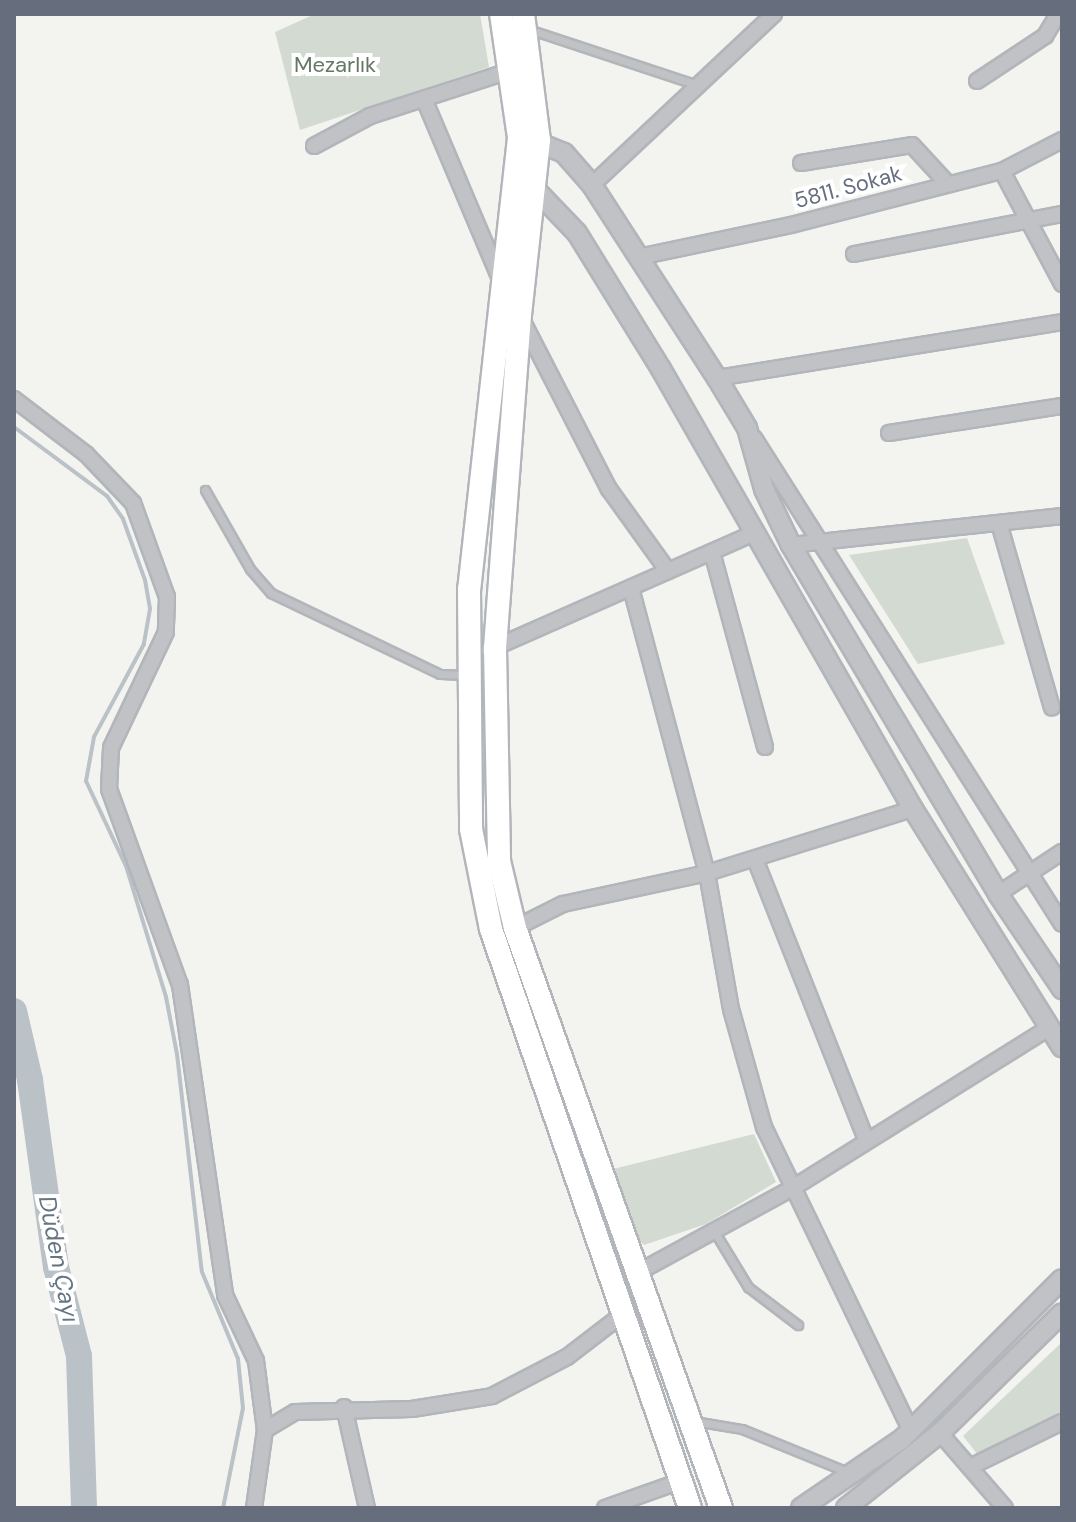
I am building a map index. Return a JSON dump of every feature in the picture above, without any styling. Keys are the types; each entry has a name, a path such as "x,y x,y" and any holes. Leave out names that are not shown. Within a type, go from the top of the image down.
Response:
{"main road":[{"path":"501,14 509,71 529,139 516,168 466,664 471,829 478,878 690,1508"},
{"path":"524,21 529,139 536,191 520,315 495,648 495,818 515,928 635,1274 721,1508"}],"street":[{"path":"592,185 774,14"},
{"path":"977,81 1045,36 1058,14"},
{"path":"314,146 370,116 509,71"},
{"path":"424,99 503,285"},
{"path":"529,139 564,153 592,185 747,428 824,541 1062,924"},
{"name":"5811. Sokak","path":"639,257 791,225 1002,171 1062,140"},
{"path":"801,163 912,145 948,184"},
{"path":"516,168 577,233 661,369 752,534 913,809 1062,1047"},
{"path":"1002,171 1062,284"},
{"path":"854,254 1032,224 1062,214"},
{"path":"520,315 609,489 668,571"},
{"path":"717,378 1062,322"},
{"path":"14,399 86,454 133,503 147,529 167,597 166,632 111,748 109,789 180,985 225,1295 256,1361 265,1430 254,1508"},
{"path":"889,433 1062,406"},
{"path":"747,428 764,489 791,545 998,894 1062,989"},
{"path":"791,545 1062,516"},
{"path":"999,523 1052,708"},
{"path":"466,664 495,648 752,534"},
{"path":"712,552 765,747"},
{"path":"631,588 707,873 731,1009 764,1127 791,1189 911,1431"},
{"path":"515,928 563,904 707,873 913,809"},
{"path":"998,894 1062,852"},
{"path":"755,859 866,1140"},
{"path":"635,1274 791,1189 1049,1028"},
{"path":"801,1508 911,1431 1062,1279"},
{"path":"846,1508 867,1501 1062,1313"},
{"path":"265,1430 295,1412 344,1407 412,1409 492,1396 567,1357 623,1314"},
{"path":"344,1407 367,1508"},
{"path":"970,1467 1062,1422"},
{"path":"940,1433 1005,1508"},
{"path":"605,1508 681,1481"}],"lane":[{"path":"524,21 697,85"},
{"path":"205,490 250,569 271,593 440,674 466,664"},
{"path":"714,1231 748,1287 798,1325"},
{"path":"688,1420 742,1429 852,1473"}],"green space":[{"name":"Mezarlık","path":"315,14 480,14 489,67 300,130 275,32"},
{"path":"967,538 1005,644 918,664 849,555"},
{"path":"754,1134 776,1182 706,1224 644,1245 635,1236 613,1169"},
{"path":"1062,1342 1062,1415 978,1455 963,1436"}],"waterway":[{"path":"14,427 107,496 123,519 145,580 150,609 144,644 94,737 86,781 126,866 166,997 177,1054 202,1272 238,1359 243,1408 223,1508"},
{"name":"Düden Çayı","path":"14,1011 30,1080 56,1267 79,1356 84,1508"}]}
